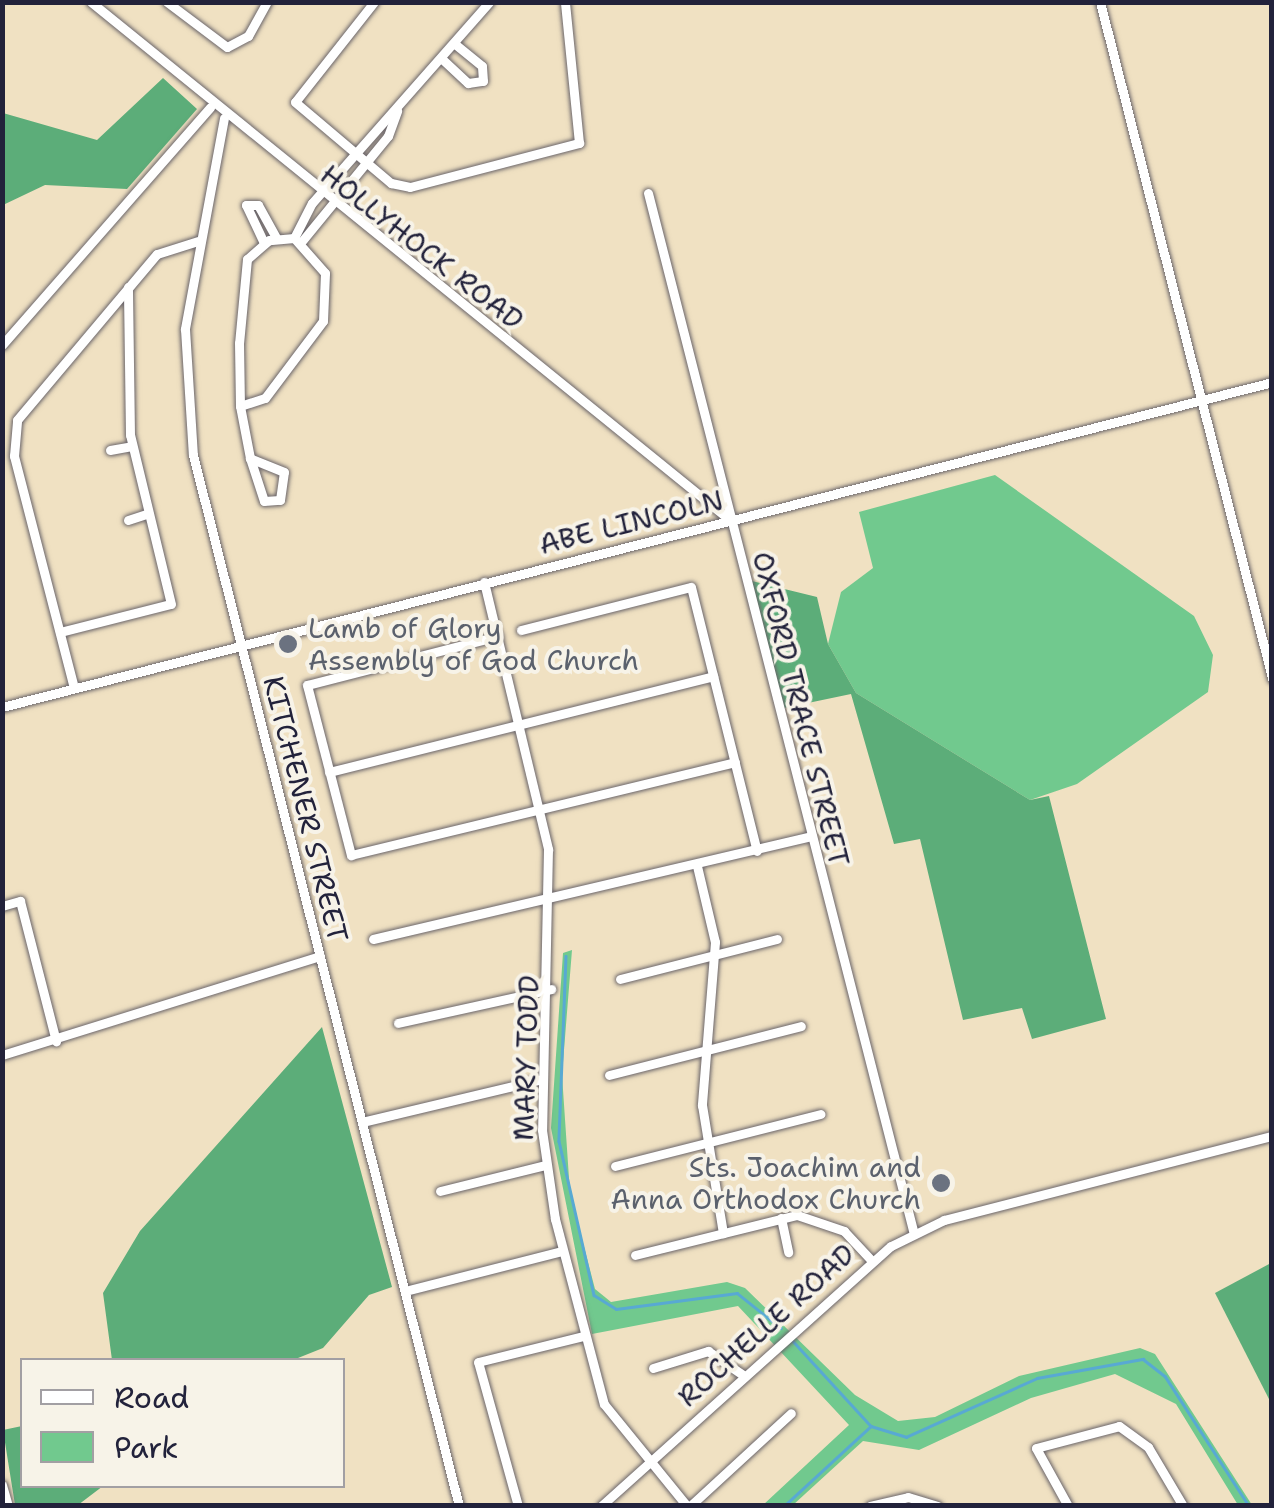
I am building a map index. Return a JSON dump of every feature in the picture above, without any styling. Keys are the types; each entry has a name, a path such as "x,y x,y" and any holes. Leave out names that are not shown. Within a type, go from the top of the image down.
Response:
{"street":[{"name":"HOLLYHOCK ROAD","path":"91,2 210,107 730,520"},
{"path":"167,2 227,47 242,43 267,2"},
{"path":"374,2 295,99 366,162 410,187 575,147 582,130 565,2"},
{"path":"298,240 302,220 320,195 490,2"},
{"path":"1100,2 1272,678"},
{"path":"441,58 468,83 483,80 482,66 454,42"},
{"path":"2,345 210,107"},
{"path":"298,240 313,228 366,162 397,109"},
{"name":"KITCHENER STREET","path":"224,118 198,241 184,380 242,645 459,1506"},
{"name":"OXFORD TRACE STREET","path":"648,194 914,1234"},
{"path":"264,242 246,205 265,218 276,237"},
{"path":"252,224 265,218"},
{"path":"302,220 313,228"},
{"path":"240,406 265,398 323,321 324,273 298,240 276,237 264,242 244,272 240,406 250,458 264,501 280,500 284,472 250,458"},
{"path":"74,688 14,434 24,407 162,248 198,241"},
{"path":"60,632 171,604 132,446 128,286"},
{"name":"ABE LINCOLN","path":"2,706 1272,382"},
{"path":"110,450 132,446"},
{"path":"128,520 147,514"},
{"name":"MARY TODD","path":"484,582 542,810 552,898 550,989 542,1079 546,1166 562,1251 604,1404 647,1463 689,1506"},
{"path":"521,630 691,587 758,850"},
{"path":"498,636 307,684 351,856 735,762"},
{"path":"330,772 713,676"},
{"path":"374,939 811,836"},
{"path":"696,866 716,954 706,1051 704,1144 724,1232"},
{"path":"2,906 20,902 56,1042"},
{"path":"620,979 778,938"},
{"path":"2,1056 320,956"},
{"path":"398,1023 550,989"},
{"path":"610,1075 800,1026"},
{"path":"362,1122 542,1079"},
{"path":"615,1166 821,1114"},
{"name":"ROCHELLE ROAD","path":"601,1506 870,1259 914,1234 1272,1136"},
{"path":"440,1192 546,1166"},
{"path":"781,1218 788,1252"},
{"path":"635,1255 781,1218 826,1220 870,1259"},
{"path":"405,1291 562,1251"},
{"path":"518,1506 478,1362 583,1336"},
{"path":"652,1368 708,1352 742,1375"},
{"path":"689,1506 791,1413"},
{"path":"1068,1506 1036,1448 1128,1429 1183,1506"},
{"path":"2,1485 8,1506"},
{"path":"870,1506 908,1498 938,1506"}],"green space":[{"path":"163,78 197,109 127,189 45,185 3,205 3,113 97,140"},
{"path":"995,475 1194,616 1213,655 1208,692 1077,784 1030,800 856,693 828,644 841,592 873,568 859,512"},
{"path":"752,581 817,597 828,644 856,693 1030,800 1049,796 1106,1019 1032,1039 1022,1008 963,1020 920,839 894,844 851,694 784,708"},
{"path":"572,950 562,1075 570,1193 595,1289 611,1302 727,1282 745,1288 855,1395 898,1421 935,1417 1019,1376 1140,1348 1155,1354 1252,1505 1238,1505 1176,1404 1115,1374 1031,1398 919,1450 863,1441 793,1505 763,1505 849,1425 738,1306 592,1334 551,1128 563,953"},
{"path":"322,1027 392,1287 369,1295 323,1348 298,1358 112,1358 103,1293 140,1231"},
{"path":"1271,1263 1271,1403 1215,1293"},
{"path":"20,1426 20,1488 100,1488 78,1505 15,1505 3,1430"}],"waterway":[{"path":"566,956 559,1141 594,1295 616,1309 737,1293 781,1328"},
{"path":"793,1341 871,1426 906,1437 1037,1378 1143,1359 1165,1376 1249,1506"},
{"path":"784,1506 871,1426"}],"place":[{"name":"Lamb of Glory Assembly of God Church","path":"288,644"},
{"name":"Sts. Joachim and Anna Orthodox Church","path":"941,1183"}]}
